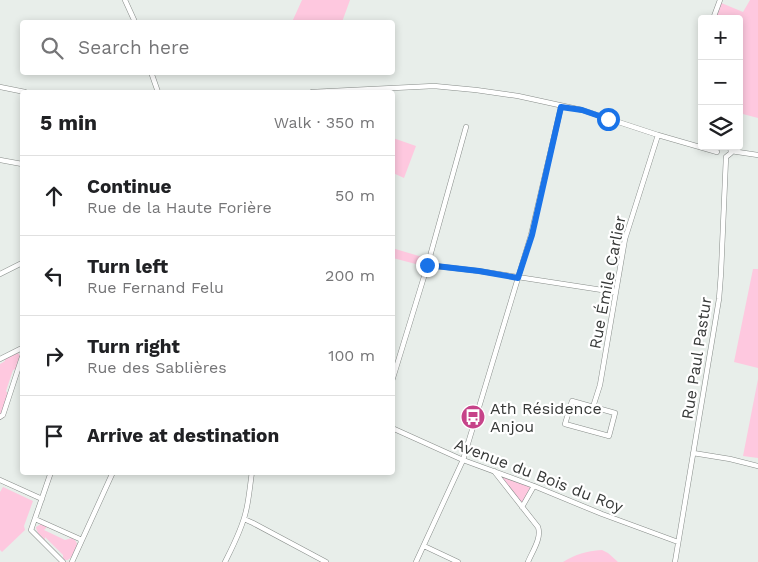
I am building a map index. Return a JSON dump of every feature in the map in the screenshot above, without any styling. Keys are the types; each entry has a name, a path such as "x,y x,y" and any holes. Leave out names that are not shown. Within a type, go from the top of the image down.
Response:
{"street":[{"path":"124,0 134,20"},
{"path":"714,15 720,0"},
{"path":"152,75 157,90"},
{"path":"353,90 434,86 518,96 561,107 582,110 658,135 698,144"},
{"path":"0,87 20,91"},
{"path":"416,562 463,460 532,235 561,107"},
{"path":"395,371 466,127"},
{"name":"Rue Émile Carlier","path":"593,407 600,385 625,239 658,135"},
{"path":"718,150 721,157 730,155 731,150"},
{"path":"736,150 758,155"},
{"name":"Rue Paul Pastur","path":"675,562 719,299 726,157"},
{"path":"0,160 20,164"},
{"path":"0,274 20,264"},
{"path":"427,265 615,292"},
{"path":"14,267 20,268"},
{"path":"0,359 20,349"},
{"path":"0,417 3,415 20,363"},
{"path":"572,401 593,407 615,414 609,436 565,424 572,401"},
{"name":"Avenue du Bois du Roy","path":"395,429 463,460 678,542"},
{"path":"692,453 758,466"},
{"path":"493,470 538,526 540,532 528,562"},
{"path":"50,475 31,530 63,562"},
{"path":"72,562 112,475"},
{"path":"225,562 244,519 252,475"},
{"path":"0,480 42,499"},
{"path":"522,507 534,486"},
{"path":"35,519 82,540"},
{"path":"244,519 326,562"},
{"path":"424,546 458,562"}],"shaded area":[{"path":"302,0 350,0 343,20 293,20"},
{"path":"750,0 758,0 758,118 743,114 743,15 714,15 719,2 743,12"},
{"path":"395,139 416,146 404,178 395,174"},
{"path":"395,249 429,259 427,267 395,259"},
{"path":"753,269 758,269 758,368 734,362"},
{"path":"18,353 20,362 19,368 13,370 6,391 9,396 0,417 0,364 5,361 4,357"},
{"path":"758,379 758,458 743,456"},
{"path":"493,470 534,486 522,507"},
{"path":"3,487 33,501 24,526 25,530 2,552 0,550 0,492"},
{"path":"41,524 47,527 44,530 65,540 72,538 76,541 76,548 68,560 64,559 63,555 45,537 45,540 38,533 36,527"},
{"path":"602,550 618,562 563,562 581,553"}],"place":[{"name":"Ath Résidence Anjou","path":"473,417"}],"route":[{"path":"427,265 518,278 532,235 561,107 582,110 608,119"}]}
